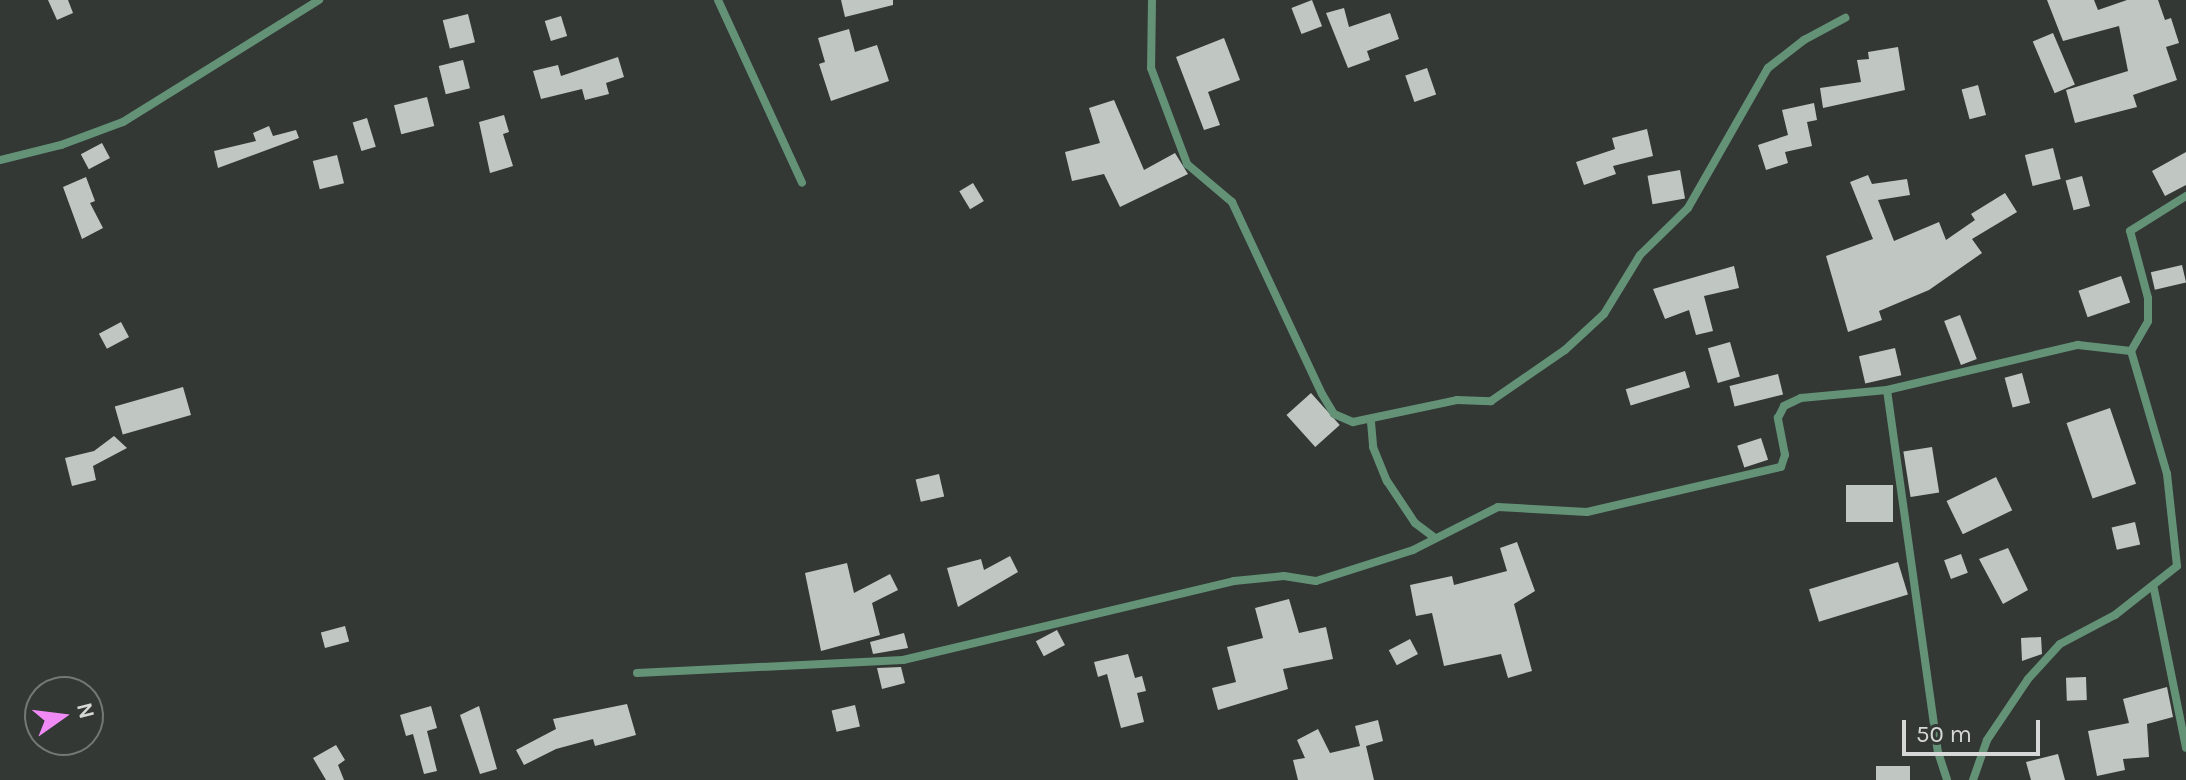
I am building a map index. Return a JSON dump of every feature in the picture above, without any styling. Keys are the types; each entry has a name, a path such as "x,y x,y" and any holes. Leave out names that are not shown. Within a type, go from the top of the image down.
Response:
{"street":[{"path":"0,160 123,122 319,0"},
{"path":"718,0 802,183"},
{"path":"1152,0 1151,68 1187,164 1232,202 1293,340 1334,414 1371,422 1457,400 1491,401 1565,350 1604,314 1640,255 1688,208 1768,68 1804,40 1845,18"},
{"path":"1973,780 1987,740 2028,679 2060,644 2154,589 2177,566 2178,545 2167,474 2131,351 2148,321 2148,298 2130,231 2186,196"},
{"path":"637,673 903,660 1234,581 1284,576 1316,581 1363,569 1498,507 1571,512 1615,508 1731,475 1781,467 1785,455 1776,431 1784,406 1801,398 1887,390 2078,345 2131,351"},
{"path":"1887,390 1938,752 1947,780"},
{"path":"1371,422 1373,447 1387,481 1415,523 1435,538"},
{"path":"2154,589 2186,748"}],"building":[{"path":"48,0 68,0 73,13 57,20"},
{"path":"841,0 893,0 893,5 845,17"},
{"path":"1312,0 1322,26 1301,34 1291,8"},
{"path":"2047,0 2094,0 2098,10 2127,0 2158,0 2165,20 2171,18 2179,43 2166,47 2177,80 2133,95 2137,107 2075,123 2066,90 2128,71 2119,26 2063,41"},
{"path":"1344,8 1349,27 1390,13 1399,39 1367,51 1370,60 1348,68 1326,13"},
{"path":"468,14 475,42 450,48 443,20"},
{"path":"561,16 567,36 551,41 545,21"},
{"path":"849,29 855,52 877,45 889,81 831,101 819,64 825,62 818,38"},
{"path":"2053,33 2075,85 2055,93 2033,42"},
{"path":"1224,38 1240,80 1208,92 1220,125 1204,130 1176,57"},
{"path":"1898,47 1905,90 1823,108 1820,88 1861,82 1857,60 1869,59 1868,52"},
{"path":"618,57 624,77 606,83 609,94 585,100 582,89 541,99 533,71 558,65 561,76"},
{"path":"463,60 470,88 446,94 439,66"},
{"path":"1427,68 1436,94 1414,102 1405,75"},
{"path":"1978,85 1986,115 1970,119 1962,89"},
{"path":"427,97 434,126 401,134 394,105"},
{"path":"1114,100 1144,170 1175,153 1188,174 1120,207 1104,174 1072,181 1065,152 1100,143 1089,108"},
{"path":"1814,103 1817,120 1807,122 1812,146 1785,152 1788,163 1766,170 1758,145 1788,135 1782,110"},
{"path":"504,115 509,132 503,134 513,166 490,173 479,122"},
{"path":"367,118 376,147 361,151 353,122"},
{"path":"269,126 273,136 296,130 299,138 218,168 214,151 256,141 253,133"},
{"path":"1647,129 1653,156 1613,166 1616,174 1584,185 1576,162 1615,149 1612,138"},
{"path":"102,143 110,158 89,169 81,154"},
{"path":"2053,148 2061,179 2033,186 2025,155"},
{"path":"2186,152 2186,185 2165,196 2152,171"},
{"path":"337,155 344,183 320,189 313,161"},
{"path":"1680,170 1685,199 1653,204 1648,176"},
{"path":"1868,175 1872,184 1907,179 1910,195 1878,200 1894,241 1939,222 1946,240 1975,220 1971,214 2005,193 2017,212 1972,239 1982,253 1929,290 1879,311 1882,320 1848,332 1826,256 1873,239 1850,182"},
{"path":"2082,176 2090,206 2074,210 2066,180"},
{"path":"86,177 95,201 90,203 103,228 82,239 63,187"},
{"path":"973,183 984,201 970,209 959,191"},
{"path":"2182,265 2186,283 2155,290 2151,272"},
{"path":"1734,266 1739,288 1704,296 1713,331 1696,335 1689,310 1665,319 1653,289"},
{"path":"2121,276 2130,302 2088,317 2078,291"},
{"path":"1960,315 1977,359 1961,365 1944,321"},
{"path":"121,322 129,337 107,349 99,334"},
{"path":"1730,342 1740,377 1718,383 1708,348"},
{"path":"1895,348 1901,375 1865,384 1859,356"},
{"path":"1685,371 1690,387 1631,405 1626,389"},
{"path":"2022,373 2030,403 2013,408 2005,378"},
{"path":"1778,374 1783,394 1735,406 1729,386"},
{"path":"183,387 191,415 123,434 115,407"},
{"path":"1311,393 1340,425 1315,447 1286,415"},
{"path":"2110,408 2136,484 2093,499 2067,423"},
{"path":"114,436 127,448 93,466 96,480 72,486 65,458 94,451"},
{"path":"1761,438 1768,460 1744,468 1737,446"},
{"path":"1932,447 1939,492 1911,497 1903,452"},
{"path":"939,474 944,496 921,502 916,479"},
{"path":"1996,477 2012,510 1963,534 1947,501"},
{"path":"1846,485 1893,485 1893,522 1846,522"},
{"path":"2135,522 2140,544 2117,550 2112,527"},
{"path":"1517,542 1535,591 1514,604 1532,671 1508,678 1501,654 1444,666 1432,613 1416,616 1410,585 1452,576 1454,585 1507,571 1500,548"},
{"path":"2008,548 2028,590 2003,604 1979,559"},
{"path":"1961,554 1968,573 1951,579 1944,560"},
{"path":"1010,556 1018,572 958,607 947,568 981,559 984,570"},
{"path":"1898,562 1908,595 1819,622 1809,589"},
{"path":"847,563 854,593 890,574 898,590 872,603 880,635 821,651 805,573"},
{"path":"1289,599 1299,633 1326,627 1333,659 1283,669 1288,689 1218,710 1212,688 1236,682 1227,647 1263,638 1255,608"},
{"path":"345,626 349,641 325,648 321,632"},
{"path":"1057,630 1065,645 1044,656 1036,641"},
{"path":"904,633 908,648 873,654 870,642"},
{"path":"2041,637 2042,654 2022,661 2021,638"},
{"path":"1410,639 1418,654 1397,665 1389,650"},
{"path":"1128,654 1135,678 1142,676 1146,691 1137,693 1144,722 1121,728 1107,674 1098,677 1094,662"},
{"path":"901,667 905,683 882,689 877,668"},
{"path":"2086,677 2087,700 2067,701 2066,678"},
{"path":"2167,687 2173,717 2147,724 2149,757 2123,759 2125,770 2097,776 2088,731 2129,723 2123,699"},
{"path":"627,704 636,735 595,746 593,739 556,749 524,765 516,750 556,729 553,719"},
{"path":"855,705 860,726 837,732 832,710"},
{"path":"431,706 437,728 427,731 437,771 424,774 413,734 406,736 400,715"},
{"path":"479,706 497,769 480,774 460,715"},
{"path":"1378,720 1383,741 1366,746 1374,780 1298,780 1293,760 1305,758 1297,740 1318,729 1330,753 1360,746 1355,726"},
{"path":"336,745 345,760 338,765 344,780 326,780 313,758"},
{"path":"2058,754 2065,780 2031,780 2026,762"},
{"path":"1876,766 1910,766 1910,780 1876,780"}]}
